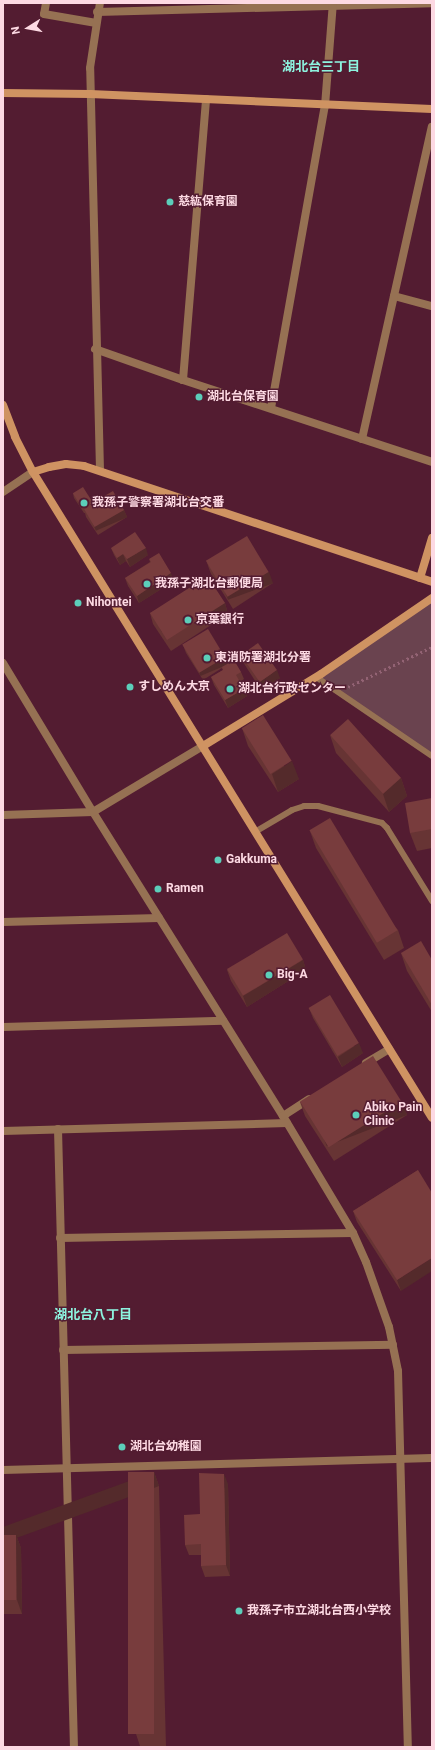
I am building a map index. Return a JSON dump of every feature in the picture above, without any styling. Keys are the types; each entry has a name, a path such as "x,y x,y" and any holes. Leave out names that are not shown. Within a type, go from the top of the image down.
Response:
{"street":[{"path":"46,3 44,14 96,23"},
{"path":"100,3 97,12 90,68 95,349 100,470"},
{"path":"97,12 333,4 432,3"},
{"path":"271,408 325,106 333,4"},
{"path":"3,93 90,94 325,106 432,109"},
{"path":"183,380 206,99"},
{"path":"362,439 432,127"},
{"path":"394,296 432,306"},
{"path":"95,349 183,380 432,462"},
{"path":"3,405 15,437 33,472 432,1118"},
{"path":"3,492 33,472 66,464 84,466 100,470 432,582"},
{"path":"420,578 432,538"},
{"path":"3,815 93,812 316,677 432,598"},
{"path":"3,663 7,677 285,1120 353,1233 366,1262 389,1327 398,1371 408,1747"},
{"path":"3,922 159,918"},
{"path":"3,1027 223,1021"},
{"path":"356,1070 389,1049"},
{"path":"3,1131 285,1120 316,1095"},
{"path":"58,1129 74,1747"},
{"path":"60,1238 353,1233"},
{"path":"63,1350 393,1344"},
{"path":"3,1470 432,1458"}],"lane":[{"path":"316,677 432,756"},
{"path":"255,832 292,810 304,806 318,806 382,823 387,828 432,901"}],"path":[{"path":"339,692 432,647"}],"shaded area":[{"path":"432,598 432,756 316,677"}],"building":[{"path":"83,487 93,503 83,509 73,493"},
{"path":"113,491 124,510 95,527 84,508"},
{"path":"135,532 146,548 127,559 123,554 117,558 111,548"},
{"path":"247,536 269,572 227,597 206,561"},
{"path":"159,553 171,573 137,596 125,578 151,562 149,559"},
{"path":"203,579 206,583 210,580 225,603 167,640 150,613"},
{"path":"208,629 225,657 199,673 182,644"},
{"path":"258,643 277,670 260,682 241,655"},
{"path":"234,660 241,672 236,675 244,689 225,700 211,677 223,670 222,667"},
{"path":"263,715 292,761 270,774 242,728"},
{"path":"348,719 401,778 383,794 330,735"},
{"path":"432,798 432,829 410,833 405,803"},
{"path":"330,818 397,930 377,943 309,830"},
{"path":"287,933 303,960 243,996 227,969"},
{"path":"421,941 432,960 432,1005 401,953"},
{"path":"330,995 359,1043 337,1056 309,1008"},
{"name":"Abiko Pain Clinic","path":"373,1056 402,1102 329,1147 300,1102"},
{"path":"418,1170 432,1193 432,1258 397,1280 353,1211"},
{"path":"128,1472 154,1472 154,1734 128,1734"},
{"path":"199,1473 224,1474 226,1565 201,1566 201,1544 185,1545 184,1515 200,1514"},
{"path":"3,1535 16,1535 16,1600 3,1600"},
{"path":"172,1746 172,1747 87,1747"}],"place":[{"name":"慈紘保育園","path":"170,202"},
{"name":"湖北台保育園","path":"199,397"},
{"name":"我孫子警察署湖北台交番","path":"84,503"},
{"name":"我孫子湖北台郵便局","path":"147,584"},
{"name":"Nihontei","path":"78,603"},
{"name":"京葉銀行","path":"188,620"},
{"name":"東消防署湖北分署","path":"207,658"},
{"name":"すしめん大京","path":"130,687"},
{"name":"湖北台行政センター","path":"230,689"},
{"name":"Gakkuma","path":"218,860"},
{"name":"Ramen","path":"158,889"},
{"name":"Big-A","path":"269,975"},
{"name":"Abiko Pain Clinic","path":"356,1115"},
{"name":"湖北台幼稚園","path":"122,1447"},
{"name":"我孫子市立湖北台西小学校","path":"239,1611"}],"district":[{"name":"湖北台三丁目","path":"321,67"},
{"name":"湖北台八丁目","path":"93,1315"}]}
